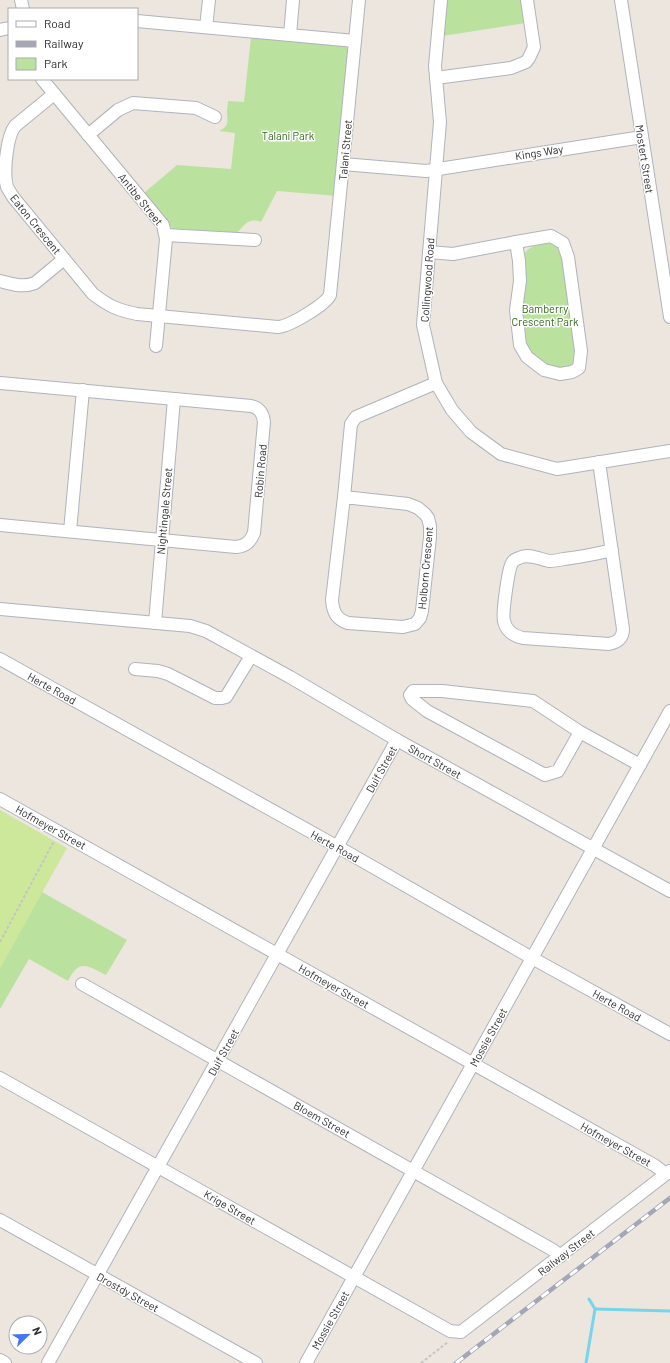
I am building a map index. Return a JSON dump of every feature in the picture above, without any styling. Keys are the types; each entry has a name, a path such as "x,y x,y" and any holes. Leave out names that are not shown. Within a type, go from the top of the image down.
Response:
{"street":[{"path":"206,27 208,0"},
{"path":"290,35 293,0"},
{"name":"Talani Street","path":"159,315 282,326 291,323 326,301 330,295 359,0"},
{"name":"Collingwood Road","path":"441,0 435,66 440,122 423,325 436,383 452,410 470,432 501,454 557,469 670,451"},
{"path":"436,78 511,68 526,62 534,47 527,0"},
{"name":"Mostert Street","path":"621,0 670,317"},
{"path":"138,21 355,41"},
{"name":"Antibe Street","path":"43,80 161,221 166,235 156,346"},
{"name":"Eaton Crescent","path":"54,94 11,132 8,141 5,176 9,192 93,294 108,305 124,312 159,315"},
{"path":"88,135 118,110 133,104 196,108 215,117"},
{"name":"Kings Way","path":"343,164 426,171 642,137"},
{"path":"166,235 255,240"},
{"path":"429,252 453,254 516,242 551,236 563,243 568,257 581,351 579,368 572,372 560,374 544,370 527,357 520,345 516,310 520,281 516,242"},
{"path":"0,281 21,286 30,285 35,283 64,259"},
{"name":"Robin Road","path":"0,383 174,398 255,407 260,409 264,417 254,534 251,540 245,545 236,547 0,525"},
{"name":"Holborn Crescent","path":"344,497 408,504 418,508 428,518 430,537 422,611 416,624 403,627 348,623 340,619 334,613 332,600 351,424 356,417 436,383"},
{"path":"70,531 83,390"},
{"name":"Nightingale Street","path":"155,623 174,398"},
{"path":"599,462 612,550 623,634 617,641 609,644 523,638 518,637 509,631 504,622 503,614 509,573 514,560 522,556 529,556 550,561 586,556 612,550"},
{"name":"Short Street","path":"0,609 190,626 206,631 290,677 397,740 670,891"},
{"path":"135,668 168,674 215,698 222,698 226,697 251,656"},
{"name":"Herte Road","path":"0,659 670,1034"},
{"path":"580,732 558,771 545,775 427,710 412,699 410,695 413,691 442,691 533,701 580,732 640,765"},
{"name":"Mossie Street","path":"306,1363 670,711"},
{"name":"Duif Street","path":"48,1363 397,740"},
{"name":"Hofmeyer Street","path":"0,799 668,1172"},
{"name":"Bloem Street","path":"82,984 554,1250 561,1256"},
{"name":"Krige Street","path":"0,1078 450,1330 461,1332"},
{"name":"Railway Street","path":"461,1332 668,1172"},
{"name":"Drostdy Street","path":"0,1220 256,1363"},
{"path":"0,1360 5,1363"}],"path":[{"path":"516,310 575,307"},
{"path":"0,942 59,832"},
{"path":"421,1363 461,1332"}],"green space":[{"path":"446,0 523,0 526,23 443,36"},
{"name":"Talani Park","path":"251,37 345,46 349,50 337,196 277,191 261,222 253,220 250,221 237,233 176,230 172,228 144,193 177,165 231,169 235,133 219,131 225,127 227,123 228,101 244,102"},
{"name":"Bamberry Crescent Park","path":"552,243 558,246 561,253 577,352 575,367 552,369 539,361 532,355 526,345 523,334 520,307 524,255 526,251 532,247"},
{"path":"0,810 67,848 0,968"},
{"path":"42,892 127,940 106,975 84,966 76,969 68,981 29,959 0,1009 0,968"}],"waterway":[{"path":"586,1363 595,1309 589,1299"},
{"path":"595,1309 670,1311"}],"railway":[{"path":"456,1363 670,1198"}]}
